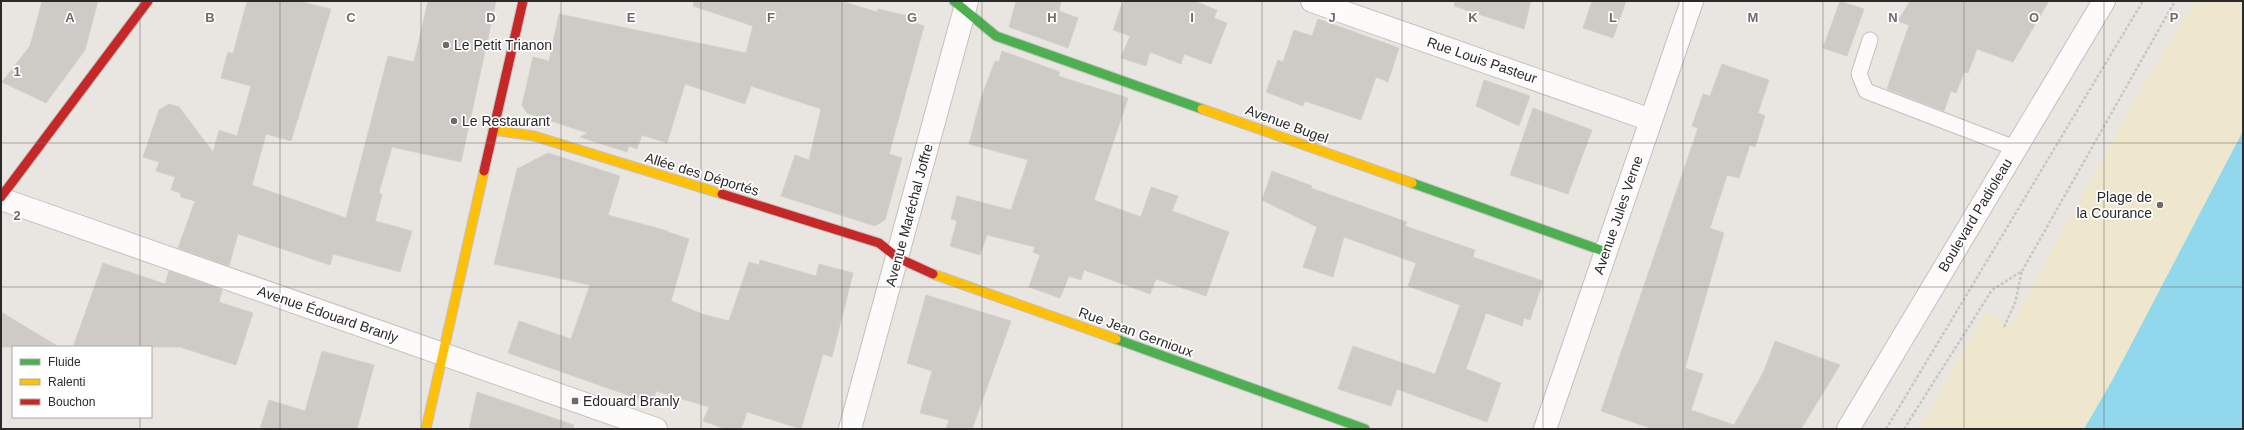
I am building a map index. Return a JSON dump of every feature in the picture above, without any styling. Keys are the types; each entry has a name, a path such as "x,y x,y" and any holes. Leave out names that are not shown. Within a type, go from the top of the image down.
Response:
{"street":[{"path":"1,198 148,1"},
{"path":"426,429 522,1"},
{"name":"Rue Louis Pasteur","path":"1312,1 1651,120"},
{"name":"Avenue Jules Verne","path":"1544,429 1692,1"},
{"name":"Boulevard Padioleau","path":"1848,429 2104,1"},
{"name":"Avenue Bugel","path":"962,5 996,36 1606,252"},
{"name":"Avenue Maréchal Joffre","path":"850,429 898,258 962,5"},
{"name":"Allée des Déportés","path":"493,130 534,136 879,243 898,258"},
{"name":"Avenue Édouard Branly","path":"1,198 656,429"},
{"name":"Rue Jean Gernioux","path":"898,258 917,268 1365,429"}],"lane":[{"path":"1870,40 1859,74 1866,91 2015,148"}],"path":[{"path":"1886,429 2143,1"},
{"path":"2004,327 2015,303 2022,271 2175,1"},
{"path":"1904,429 1992,290 2022,271"}],"sand":[{"name":"Plage de la Courance","path":"2195,1 2243,1 2243,429 1918,429 1986,311 2011,325 2131,106"}],"water":[{"path":"2243,131 2243,429 2084,429 2113,379"}],"building":[{"path":"42,1 98,1 85,50 46,103 2,82 30,46"},
{"path":"247,1 298,1 331,9 291,141 266,134 252,185 346,218 388,56 414,62 428,1 496,1 461,162 392,147 379,192 382,195 375,221 412,231 400,272 333,254 330,265 238,234 229,266 178,248 195,201 181,197 180,193 171,190 175,177 156,171 159,162 143,157 159,110 169,104 179,107 213,152 219,130 237,136 251,86 221,78 228,52 233,54"},
{"path":"694,1 841,1 877,12 878,9 917,18 915,23 924,26 889,154 902,158 885,220 875,226 781,196 795,155 809,160 821,109 751,86 745,104 685,84 667,143 642,135 637,149 629,146 627,152 580,137 588,133 527,113 522,105 533,57 549,61 559,14 746,53 753,26 693,6"},
{"path":"1016,1 1061,1 1059,11 1078,18 1068,48 1009,27"},
{"path":"1123,1 1194,1 1217,10 1214,18 1227,23 1211,64 1184,54 1181,64 1150,52 1146,66 1121,58 1130,36 1113,30"},
{"path":"1455,1 1531,1 1524,29 1454,6"},
{"path":"1592,1 1626,1 1613,38 1583,28"},
{"path":"1840,1 1864,9 1847,56 1823,48"},
{"path":"1910,1 2049,1 2013,62 1977,49 1968,73 1964,72 1956,93 1951,91 1944,111 1887,89 1909,25 1898,21"},
{"path":"1318,19 1399,48 1388,82 1376,77 1361,120 1305,101 1303,106 1266,92 1278,60 1283,62 1294,30 1312,36"},
{"path":"1002,51 1060,72 1058,76 1128,98 1094,200 1141,217 1151,187 1178,196 1172,211 1229,232 1206,296 1156,279 1150,294 1084,270 1081,280 1069,276 1060,298 1029,287 1040,255 1033,252 1035,247 987,235 980,255 950,246 957,221 951,219 957,196 1011,210 1028,160 969,144 981,98 995,61 999,62"},
{"path":"1722,64 1769,80 1758,113 1765,116 1755,147 1750,145 1739,178 1727,175 1710,228 1724,233 1685,368 1703,374 1691,410 1734,425 1764,371 1775,341 1840,365 1801,429 1653,429 1601,411 1698,128 1692,126 1703,94 1710,96"},
{"path":"1484,80 1530,96 1519,126 1476,106"},
{"path":"1533,108 1592,130 1568,194 1510,175"},
{"path":"548,153 620,176 608,215 668,231 689,239 671,301 702,314 729,321 749,262 759,265 760,260 816,276 819,264 853,273 832,357 823,354 801,429 747,412 741,429 726,429 703,421 709,407 656,391 653,404 508,353 519,321 571,339 590,285 494,264 517,169"},
{"path":"1272,171 1312,186 1311,188 1407,222 1405,226 1475,250 1473,257 1543,281 1530,320 1524,318 1522,326 1486,313 1466,369 1501,383 1487,422 1397,389 1391,406 1338,389 1353,346 1435,374 1460,305 1408,286 1416,263 1344,237 1333,277 1303,267 1317,227 1262,200"},
{"path":"103,263 165,284 169,271 222,290 219,302 253,313 236,365 180,347 73,346"},
{"path":"926,295 1011,321 972,429 946,429 949,420 920,413 932,371 907,363"},
{"path":"1,312 57,346 12,346 1,347"},
{"path":"322,351 374,365 357,429 260,429 269,400 305,411"},
{"path":"477,392 574,425 573,429 469,429"}],"traffic: fast":[{"path":"954,1 996,36 1202,109"},
{"path":"1412,183 1606,252"},
{"path":"1116,339 1365,429"}],"traffic: slow":[{"path":"1202,109 1412,183"},
{"path":"493,130 534,136 722,194"},
{"path":"426,429 484,171"},
{"path":"933,274 1116,339"}],"traffic: jam":[{"path":"1,197 148,1"},
{"path":"484,171 523,1"},
{"path":"722,194 879,243 898,258 933,274"}],"place":[{"name":"Le Petit Trianon","path":"446,45"},
{"name":"Le Restaurant","path":"454,121"},
{"name":"Plage de la Courance","path":"2160,205"},
{"name":"Edouard Branly","path":"575,401"}]}
